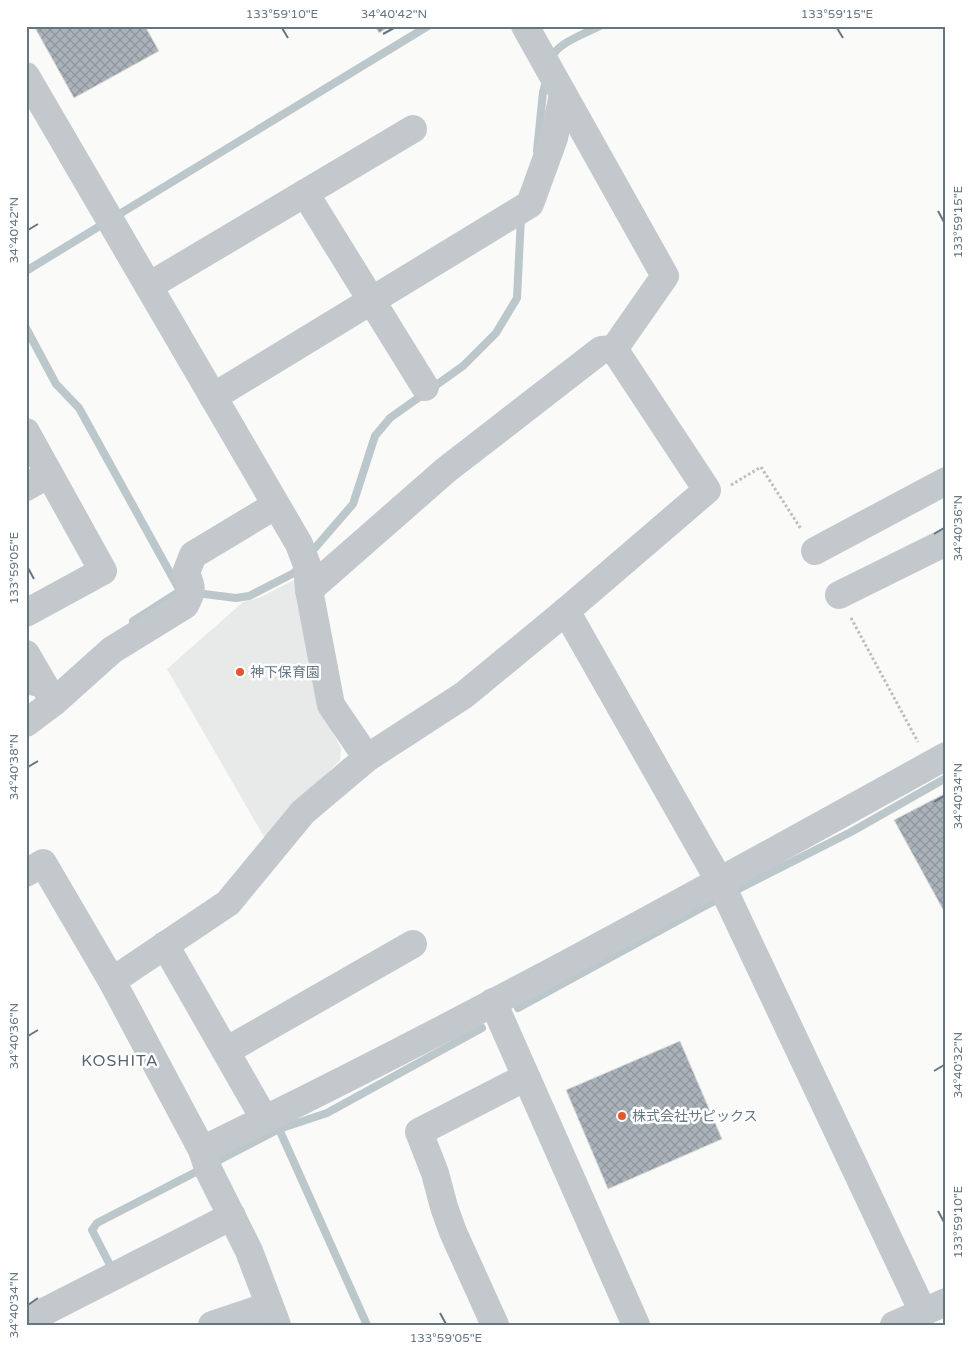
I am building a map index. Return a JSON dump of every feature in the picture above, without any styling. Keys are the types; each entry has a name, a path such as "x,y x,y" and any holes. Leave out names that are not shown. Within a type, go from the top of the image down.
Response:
{"street":[{"path":"525,26 665,276 614,349"},
{"path":"26,76 276,505 306,569 331,705 367,758"},
{"path":"213,397 530,204 554,138 553,77"},
{"path":"149,286 413,129"},
{"path":"305,193 425,388"},
{"path":"306,569 446,470 600,350 614,349"},
{"path":"112,981 228,903 303,812 367,758 464,695 566,611 707,490 614,349"},
{"path":"26,432 38,480 103,571 26,613"},
{"path":"815,550 946,481"},
{"path":"26,724 54,702 112,650 185,605 191,591 186,573 194,555 276,505"},
{"path":"839,595 946,542"},
{"path":"566,611 724,890 934,1307 894,1325"},
{"path":"26,654 54,702"},
{"path":"205,1160 265,1120 338,1084 493,1002 724,890 946,756"},
{"path":"26,872 43,864 112,981 205,1160 249,1251 273,1315 212,1325"},
{"path":"226,1052 413,944"},
{"path":"165,945 265,1120"},
{"path":"493,1002 636,1325"},
{"path":"495,1325 453,1232 435,1173 419,1132 526,1077"},
{"path":"26,1321 232,1216"}],"shaded area":[{"path":"298,578 323,714 341,748 340,760 310,791 267,842 167,669 243,602 261,597"}],"building":[{"path":"34,26 145,26 159,51 74,98"},
{"path":"375,26 390,26 379,33"},
{"path":"946,793 946,915 894,820"},
{"path":"680,1041 722,1139 608,1189 566,1090"}],"waterway":[{"path":"26,271 428,26"},
{"path":"551,59 558,49 565,44 600,26"},
{"path":"537,151 543,92 547,78"},
{"path":"309,555 353,504 375,436 390,418 463,366 496,333 517,298 521,217"},
{"path":"26,328 56,384 79,408 179,589"},
{"path":"133,621 180,591 236,598 249,596 294,573 300,566"},
{"path":"26,690 39,693"},
{"path":"518,1008 703,907 851,832 946,778"},
{"path":"110,1265 92,1230 97,1223 279,1129 327,1113 482,1028"},
{"path":"279,1129 367,1325"}],"place":[{"name":"神下保育園","path":"240,672"},
{"name":"株式会社サピックス","path":"622,1116"}],"district":[{"name":"KOSHITA","path":"120,1060"}]}
